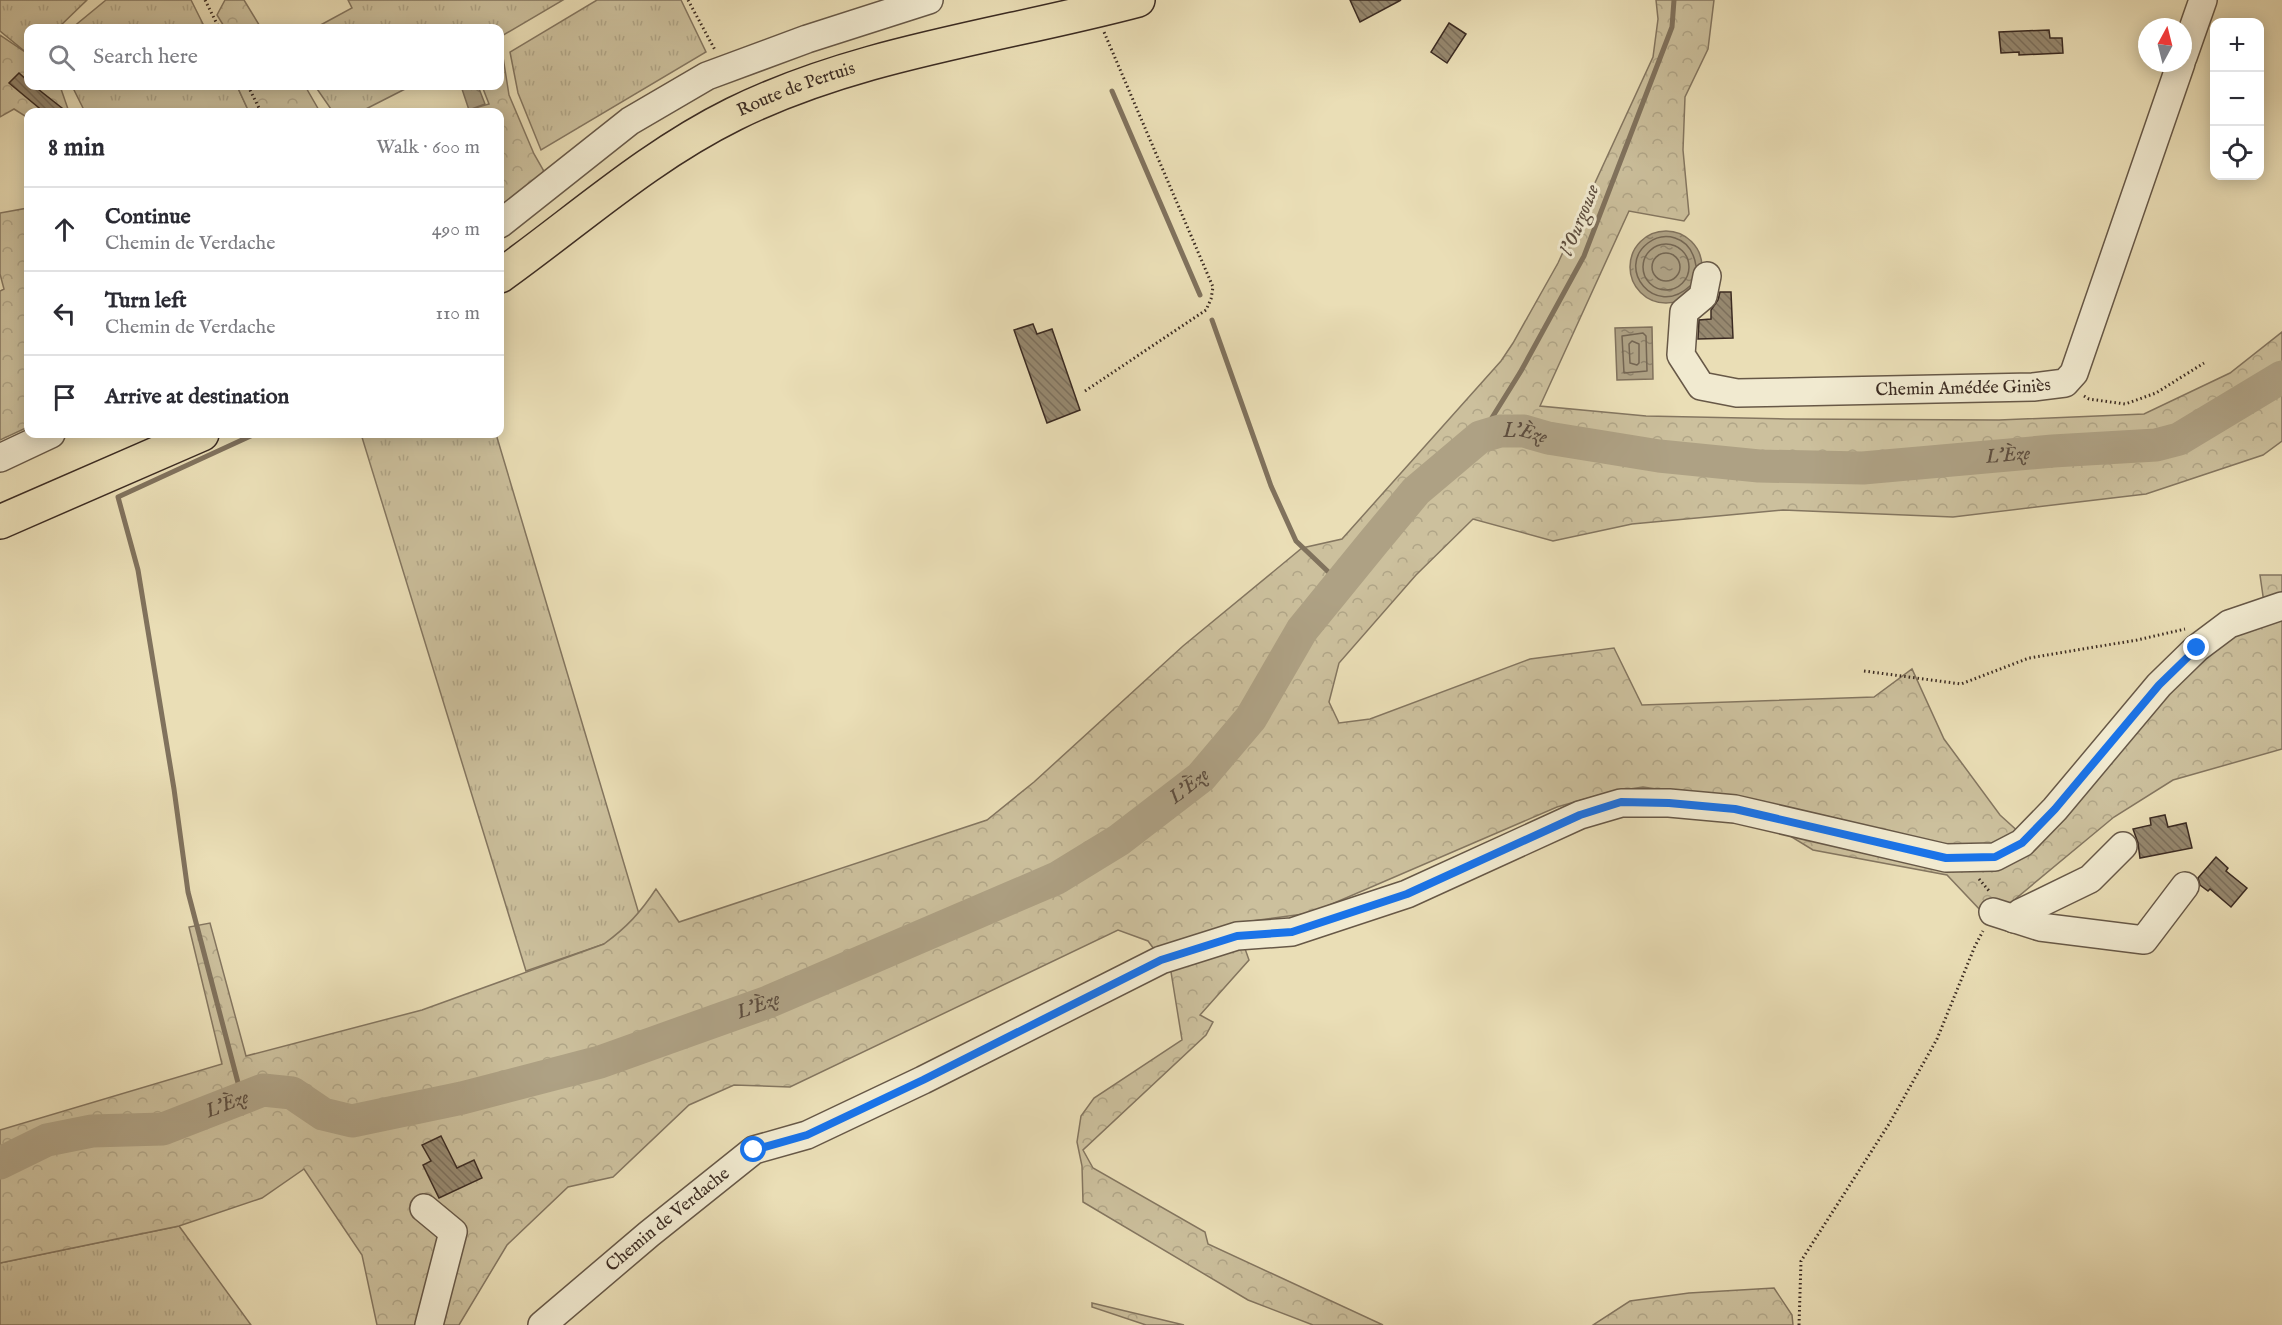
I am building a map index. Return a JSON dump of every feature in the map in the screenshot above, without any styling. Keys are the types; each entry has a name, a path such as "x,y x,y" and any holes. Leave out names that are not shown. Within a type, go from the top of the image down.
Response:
{"main road":[{"name":"Route de Pertuis","path":"504,273 641,170 694,136 764,101 840,72 906,53 1138,0"},
{"path":"4,520 193,438"}],"street":[{"path":"504,221 630,121 685,87 725,68 928,0"},
{"path":"2192,31 2203,0"},
{"name":"Chemin Amédée Giniès","path":"1707,276 1703,296 1684,312 1680,355 1701,386 1737,393 2033,387 2065,383 2074,373 2178,72"},
{"path":"0,458 42,438"},
{"name":"Chemin de Verdache","path":"542,1325 649,1234 754,1150 818,1130 923,1080 1161,960 1237,936 1292,932 1407,894 1580,815 1621,802 1669,803 1735,809 1946,858 1995,857 2022,843 2055,809 2159,685 2197,648 2229,624 2282,606"},
{"path":"2004,916 2020,913 2090,879 2123,846"},
{"path":"2004,916 2040,927 2144,940 2185,886"},
{"path":"424,1208 453,1232 429,1325"}],"path":[{"path":"205,0 217,24"},
{"path":"688,0 725,68"},
{"path":"1084,391 1206,310 1212,299 1213,286 1095,11"},
{"path":"250,90 259,108"},
{"path":"2065,383 2089,399 2125,404 2156,393 2204,363"},
{"path":"1864,671 1961,684 2029,658 2137,640 2193,627"},
{"path":"1799,1325 1801,1261 1889,1124 1937,1040 1975,946 2004,916 1992,895 1964,858"}],"green space":[{"path":"0,0 87,0 62,24 24,24 24,51 0,31"},
{"path":"106,0 191,0 203,24 77,24"},
{"path":"225,0 244,0 259,24 223,24 217,15"},
{"path":"348,0 563,0 504,35 504,24 322,24 352,8"},
{"path":"597,0 681,0 706,52 541,150 518,93 510,52"},
{"path":"1656,0 1714,0 1708,49 1685,97 1683,150 1689,214 1684,221 1629,211 1540,406 1646,416 1786,419 1999,420 2144,414 2230,373 2282,332 2282,441 2263,455 2146,494 1953,517 1783,510 1632,524 1553,541 1473,519 1416,575 1339,663 1329,702 1339,723 1370,719 1530,659 1614,648 1642,705 1874,697 1912,669 1944,739 2000,815 2032,844 2185,666 2266,617 2260,575 2282,575 2282,749 2173,780 2114,817 2008,905 1984,914 1947,875 1813,850 1731,800 1643,787 1610,792 1557,807 1311,913 1236,923 1249,960 1200,1015 1213,1022 1206,1035 1083,1150 1093,1168 1205,1232 1208,1244 1383,1325 1313,1325 1248,1300 1083,1202 1082,1166 1077,1142 1081,1116 1094,1098 1182,1040 1171,972 1148,941 1118,930 790,1087 734,1085 689,1105 613,1177 568,1187 507,1245 459,1325 377,1325 362,1255 304,1169 262,1198 179,1226 0,1263 0,1130 222,1064 189,927 210,923 246,1056 422,1010 604,944 633,919 656,889 679,922 987,820 1034,782 1183,646 1302,548 1342,539 1501,361 1558,263 1653,57 1658,19"},
{"path":"0,35 24,51 24,90 61,90 68,108 24,108 24,115 14,109 0,117"},
{"path":"504,63 509,95 534,154 545,173 504,203 504,108 475,108 489,104 484,90 504,90"},
{"path":"74,90 239,90 247,108 83,108"},
{"path":"239,90 307,90 318,108 247,108"},
{"path":"318,90 403,90 368,108 330,108"},
{"path":"24,209 24,429 0,440 0,291 4,289 0,274 0,213"},
{"path":"362,438 497,438 639,914 621,932 604,944 526,971"},
{"path":"179,1226 251,1325 0,1325 0,1263"},
{"path":"1774,1288 1792,1315 1793,1325 1593,1325 1630,1301 1689,1293"},
{"path":"1092,1303 1184,1325 1146,1325 1092,1307"}],"water":[{"path":"462,90 480,90 485,104 468,108"},
{"path":"1666,231 1686,237 1696,247 1702,267 1696,287 1686,297 1666,303 1646,297 1636,287 1630,267 1636,247 1646,237"},
{"path":"1652,327 1653,379 1617,380 1615,328"}],"building":[{"path":"1350,0 1401,0 1360,22"},
{"path":"1449,23 1466,34 1447,63 1431,52"},
{"path":"2049,30 2050,38 2062,38 2063,53 2019,55 2019,52 2001,53 1999,32"},
{"path":"19,73 24,77 24,90 39,90 62,108 39,108 9,83"},
{"path":"1720,292 1731,292 1733,338 1698,339 1699,320 1711,319 1711,310"},
{"path":"1033,324 1037,334 1052,329 1080,410 1047,423 1014,330"},
{"path":"2165,815 2168,827 2186,823 2192,848 2140,858 2133,829 2151,825 2150,818"},
{"path":"2216,857 2228,868 2226,871 2247,888 2231,907 2210,889 2208,891 2200,885 2198,878"},
{"path":"441,1136 457,1168 474,1160 482,1178 439,1198 423,1165 431,1161 422,1145"}],"waterway":[{"name":"l'Ourgouse","path":"1480,437 1521,371 1584,256 1672,27 1674,0"},
{"path":"1112,91 1200,295"},
{"path":"1212,320 1271,486 1296,541 1340,583"},
{"name":"L'Èze","path":"0,1163 47,1140 92,1131 163,1129 263,1090 292,1093 323,1114 352,1121 462,1098 600,1062 768,1002 1057,878 1119,840 1201,777 1251,718 1302,630 1372,544 1416,491 1480,437 1500,431 1524,431 1548,438 1659,456 1759,466 1863,468 2053,451 2156,445 2179,439 2282,377"},
{"path":"242,1098 188,892 174,789 138,570 118,497 246,438"}],"route":[{"path":"754,1150 807,1135 923,1080 1161,960 1237,936 1292,932 1407,894 1580,815 1621,802 1669,803 1735,809 1946,858 1995,857 2022,843 2055,809 2159,685 2197,648"}]}
